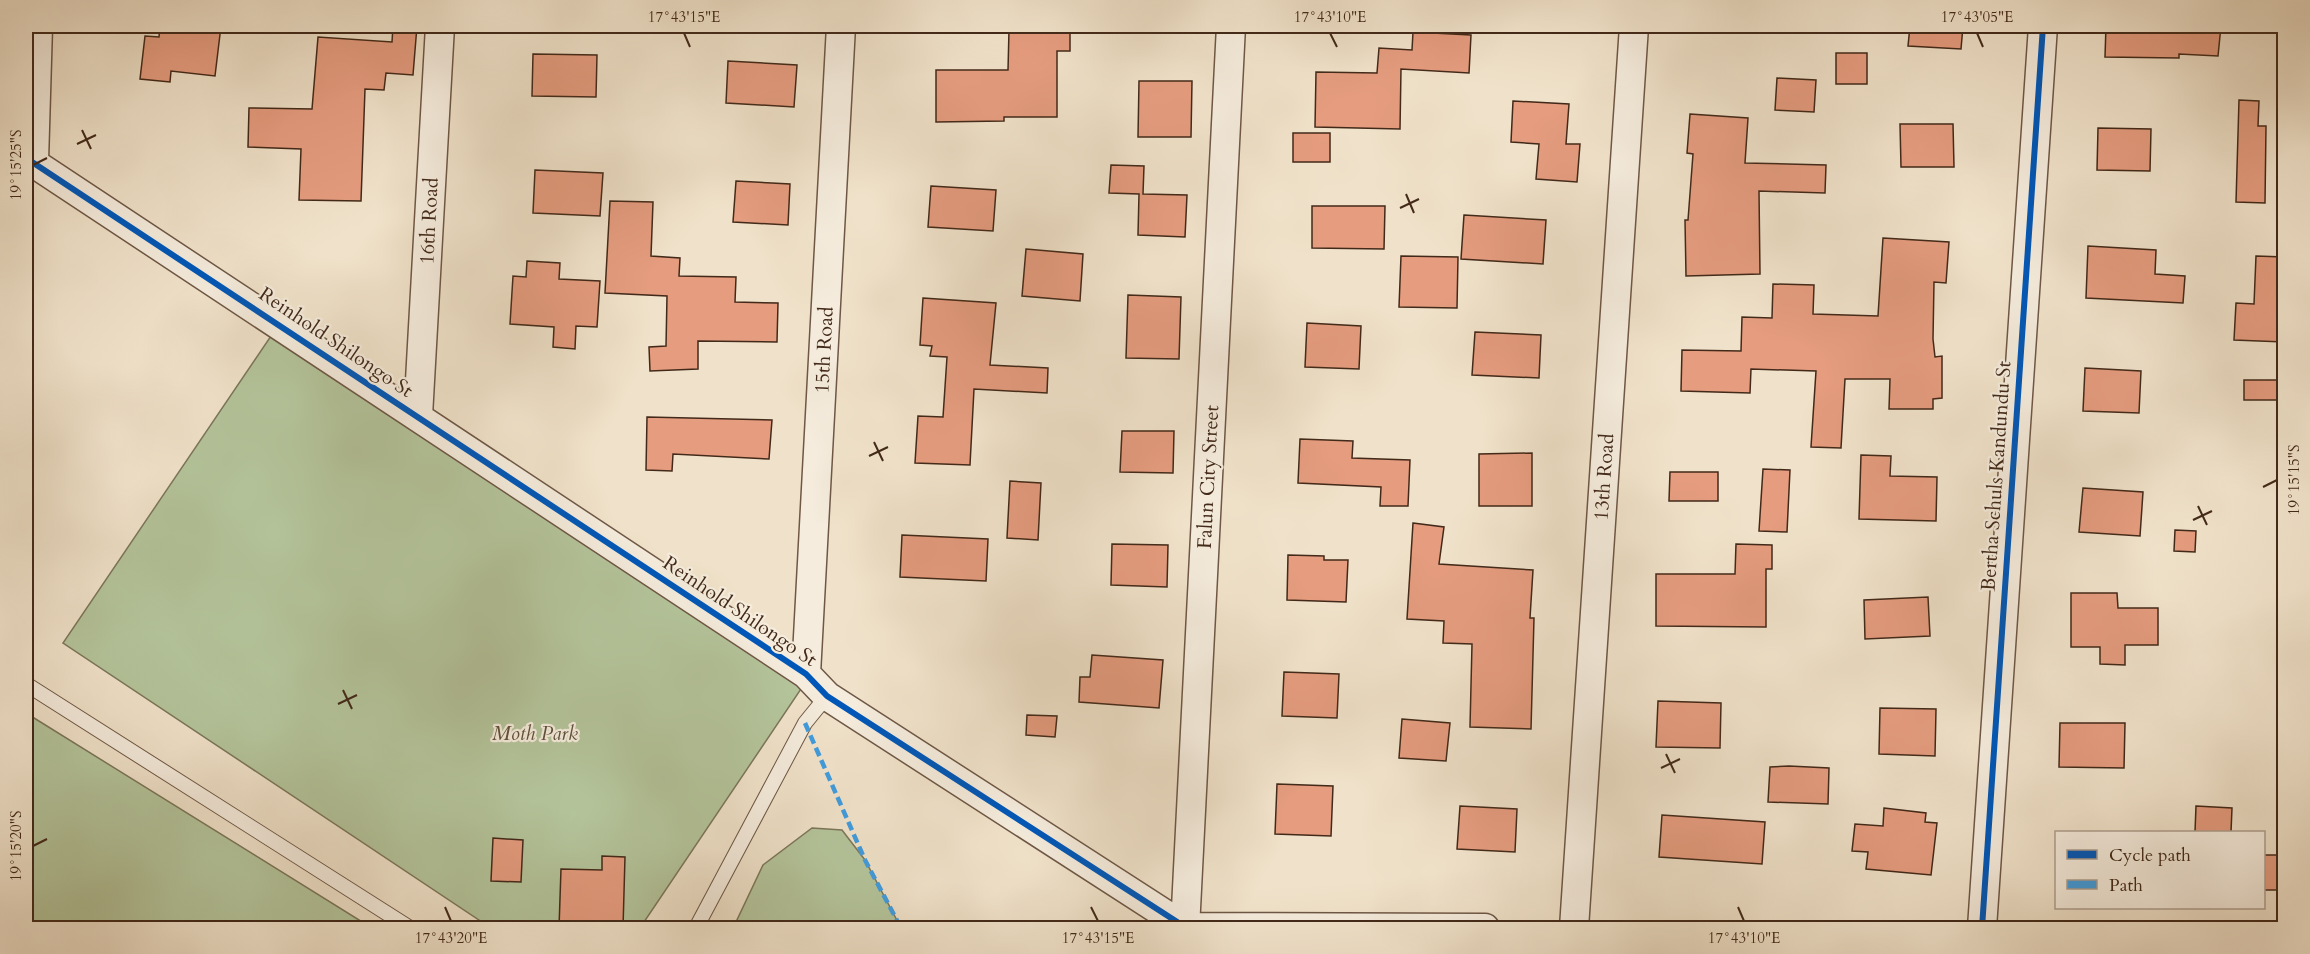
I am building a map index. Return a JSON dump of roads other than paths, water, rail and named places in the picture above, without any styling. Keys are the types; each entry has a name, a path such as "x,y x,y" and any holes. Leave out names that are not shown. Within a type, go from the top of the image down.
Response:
{"street":[{"path":"30,159 38,26"},
{"name":"16th Road","path":"418,416 440,26"},
{"name":"15th Road","path":"806,674 841,26"},
{"name":"Falun City Street","path":"1185,928 1231,26"},
{"name":"13th Road","path":"1574,928 1634,26"},
{"name":"Bertha Schuls Kandundu St","path":"1983,928 2043,26"},
{"name":"Reinhold Shilongo St","path":"30,159 806,674 827,696 1185,928"},
{"path":"1185,928 1485,928"}],"lane":[{"path":"26,684 410,928"},
{"path":"696,928 805,723 827,696"}],"park label":[{"name":"Moth Park","path":"535,733"}]}
